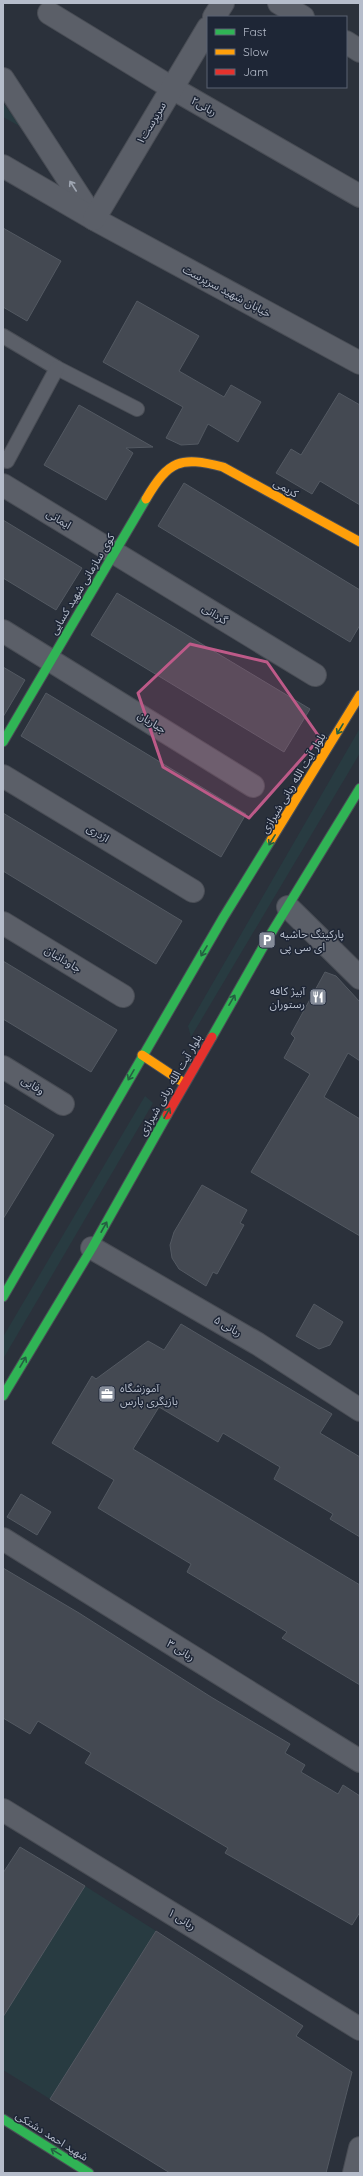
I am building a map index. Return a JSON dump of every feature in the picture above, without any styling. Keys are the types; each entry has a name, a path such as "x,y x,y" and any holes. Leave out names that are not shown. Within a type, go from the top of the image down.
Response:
{"main road":[{"name":"کریمی","path":"199,461 223,467 360,542"},
{"name":"کوی سازمانی شهید کسایی","path":"3,742 50,659 115,553 159,477 173,465 199,461"},
{"name":"بلوار آیت الله ربانی شیرازی","path":"3,1297 223,918 360,696"},
{"name":"بلوار آیت الله ربانی شیرازی","path":"3,1396 92,1248 184,1083 360,788"},
{"path":"142,1056 184,1083"},
{"name":"شهید احمد دشتکی","path":"3,2119 89,2173"}],"street":[{"path":"215,16 223,3"},
{"path":"279,3 301,16"},
{"name":"ربانی۲","path":"50,13 172,88 360,196"},
{"name":"سرپرست۱","path":"94,218 207,30"},
{"path":"347,43 360,51"},
{"name":"خیابان شهید سرپرست","path":"3,79 94,218"},
{"name":"خیابان شهید سرپرست","path":"3,166 94,218 360,363"},
{"name":"ایمانی","path":"3,485 115,553"},
{"name":"گردانی","path":"115,553 315,675"},
{"name":"جباریان","path":"3,631 253,786"},
{"name":"اژدری","path":"3,776 193,891"},
{"path":"288,907 360,978"},
{"name":"جاودانیان","path":"3,923 124,996"},
{"name":"وفایی","path":"3,1067 63,1104"},
{"name":"ربانی ۵","path":"92,1248 258,1344 360,1410"},
{"name":"ربانی ۳","path":"3,1539 360,1762"},
{"name":"ربانی ۱","path":"3,1810 360,2029"},
{"path":"354,2173 360,2148"}],"lane":[{"path":"3,336 57,368 137,409"},
{"path":"3,458 7,461 57,368"}],"highlighted area":[{"path":"190,644 267,662 320,738 249,818 163,767 138,693"}],"shaded area":[{"path":"3,103 21,127 3,117"},
{"path":"360,728 360,753 191,1037 188,1026"},
{"path":"145,1096 153,1103 3,1359 3,1337"},
{"path":"85,1886 156,1931 50,2099 3,2070 3,2017"}],"building":[{"path":"3,228 61,261 27,321 3,307"},
{"path":"137,301 199,336 179,371 224,397 231,385 261,402 238,442 208,424 198,444 181,445 166,438 183,407 103,362"},
{"path":"339,393 360,405 360,505 320,481 312,494 276,473 291,449 301,455"},
{"path":"79,405 153,447 126,448 133,453 106,500 44,465"},
{"path":"184,483 360,590 360,625 350,642 158,526"},
{"path":"3,520 82,568 56,610 3,578"},
{"path":"117,593 310,709 284,752 91,635"},
{"path":"3,667 25,680 3,717"},
{"path":"46,693 246,814 221,857 21,736"},
{"path":"3,813 182,921 156,964 3,871"},
{"path":"3,961 117,1030 91,1072 3,1019"},
{"path":"325,972 336,976 360,1002 360,1061 348,1053 324,1097 360,1119 360,1236 251,1172 310,1074 284,1058 295,1038 291,1034"},
{"path":"3,1104 54,1135 3,1219"},
{"path":"202,1185 247,1210 240,1223 244,1225 217,1274 213,1272 206,1286 179,1269 172,1258 170,1245 174,1232"},
{"path":"314,1304 343,1322 330,1345 319,1349 296,1336"},
{"path":"181,1324 332,1414 320,1433 360,1457 360,1537 330,1519 333,1514 274,1479 280,1467 223,1433 218,1442 159,1407 133,1449 360,1585 360,1685 282,1638 287,1632 187,1572 191,1564 98,1508 114,1480 52,1443 92,1376 96,1379 148,1341 164,1350"},
{"path":"21,1494 51,1512 37,1535 7,1517"},
{"path":"3,1568 79,1613 211,1697 290,1744 285,1753 305,1765 301,1772 338,1794 343,1785 360,1796 360,1912 352,1925 225,1853 228,1848 85,1763 91,1753 38,1721 30,1734 3,1718"},
{"path":"20,1847 85,1886 3,2017 3,1873"},
{"path":"156,1931 303,2026 296,2036 352,2072 326,2173 170,2173 50,2099"}],"traffic: fast":[{"path":"3,742 146,499"},
{"path":"212,1037 267,940 360,788"},
{"path":"3,1297 223,918 271,840"},
{"path":"3,1396 92,1248 167,1115"},
{"path":"3,2119 89,2173"}],"traffic: slow":[{"path":"146,499 162,476 177,464 196,462 223,467 360,542"},
{"path":"271,840 360,695"},
{"path":"142,1055 184,1083"}],"traffic: jam":[{"path":"167,1115 212,1037"}],"place":[{"name":"پارکینگ حاشیه ای سی پی","path":"267,940"},
{"name":"آبیژ کافه رستوران","path":"318,997"},
{"name":"آموزشگاه بازیگری پارس","path":"107,1394"}]}
